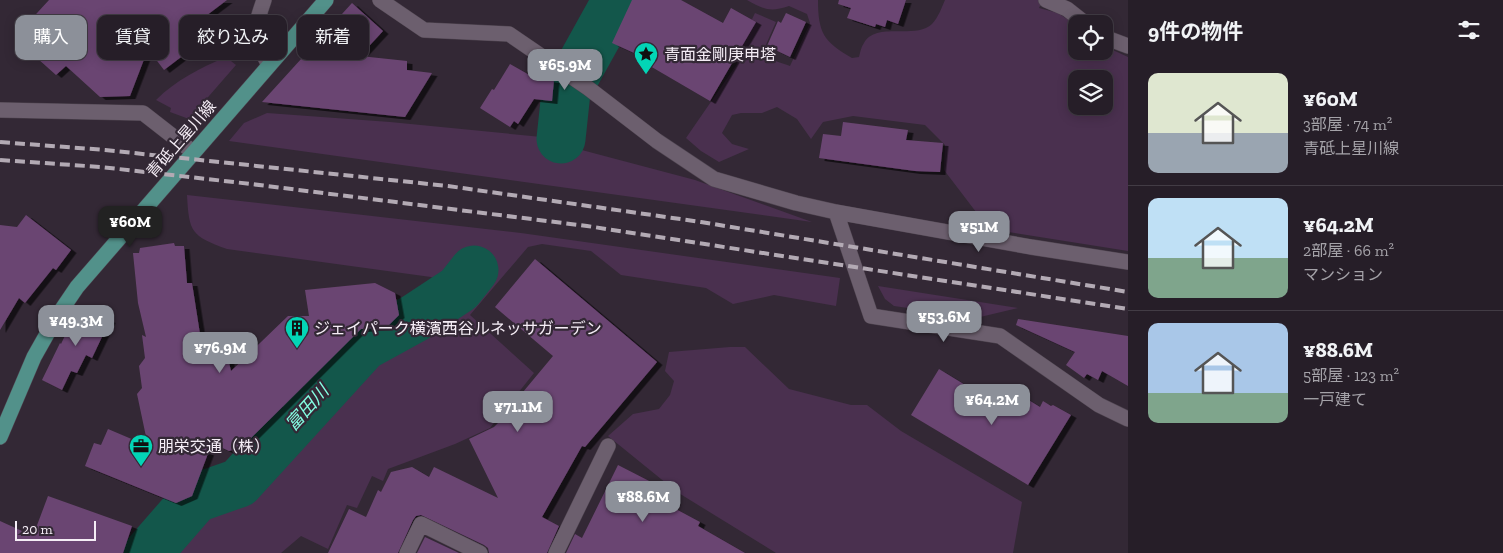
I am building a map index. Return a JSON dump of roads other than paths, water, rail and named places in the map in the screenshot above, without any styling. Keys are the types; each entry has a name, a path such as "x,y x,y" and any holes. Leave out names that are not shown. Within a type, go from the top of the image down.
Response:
{"main road":[{"name":"青砥上星川線","path":"0,437 5,412 34,357 56,318 87,275 326,0"}],"street":[{"path":"264,0 255,26 258,44 269,65"},
{"path":"380,0 424,30 509,34 559,70 588,88 657,141 714,178 796,203 836,212 1031,248 1128,262"},
{"path":"1046,0 1067,9 1075,15"},
{"path":"1113,40 1128,46"},
{"path":"0,110 144,113 192,152"},
{"path":"836,212 871,316 1000,336 1098,406 1128,419"},
{"path":"556,553 608,446"},
{"path":"407,553 420,524 480,553"}],"waterway":[{"name":"富田川","path":"561,139 566,92 617,0"},
{"name":"富田川","path":"148,553 196,498 239,483 364,346 415,318 459,289 474,270"}],"railway":[{"path":"0,142 105,150 448,186 701,222 1128,292"},
{"path":"0,160 101,167 587,226 1128,309"}],"place":[{"name":"青面金剛庚申塔","path":"646,75"},
{"name":"ジェイパーク横濱西谷ルネッサガーデン","path":"297,349"},
{"name":"朋栄交通（株）","path":"141,467"}]}
